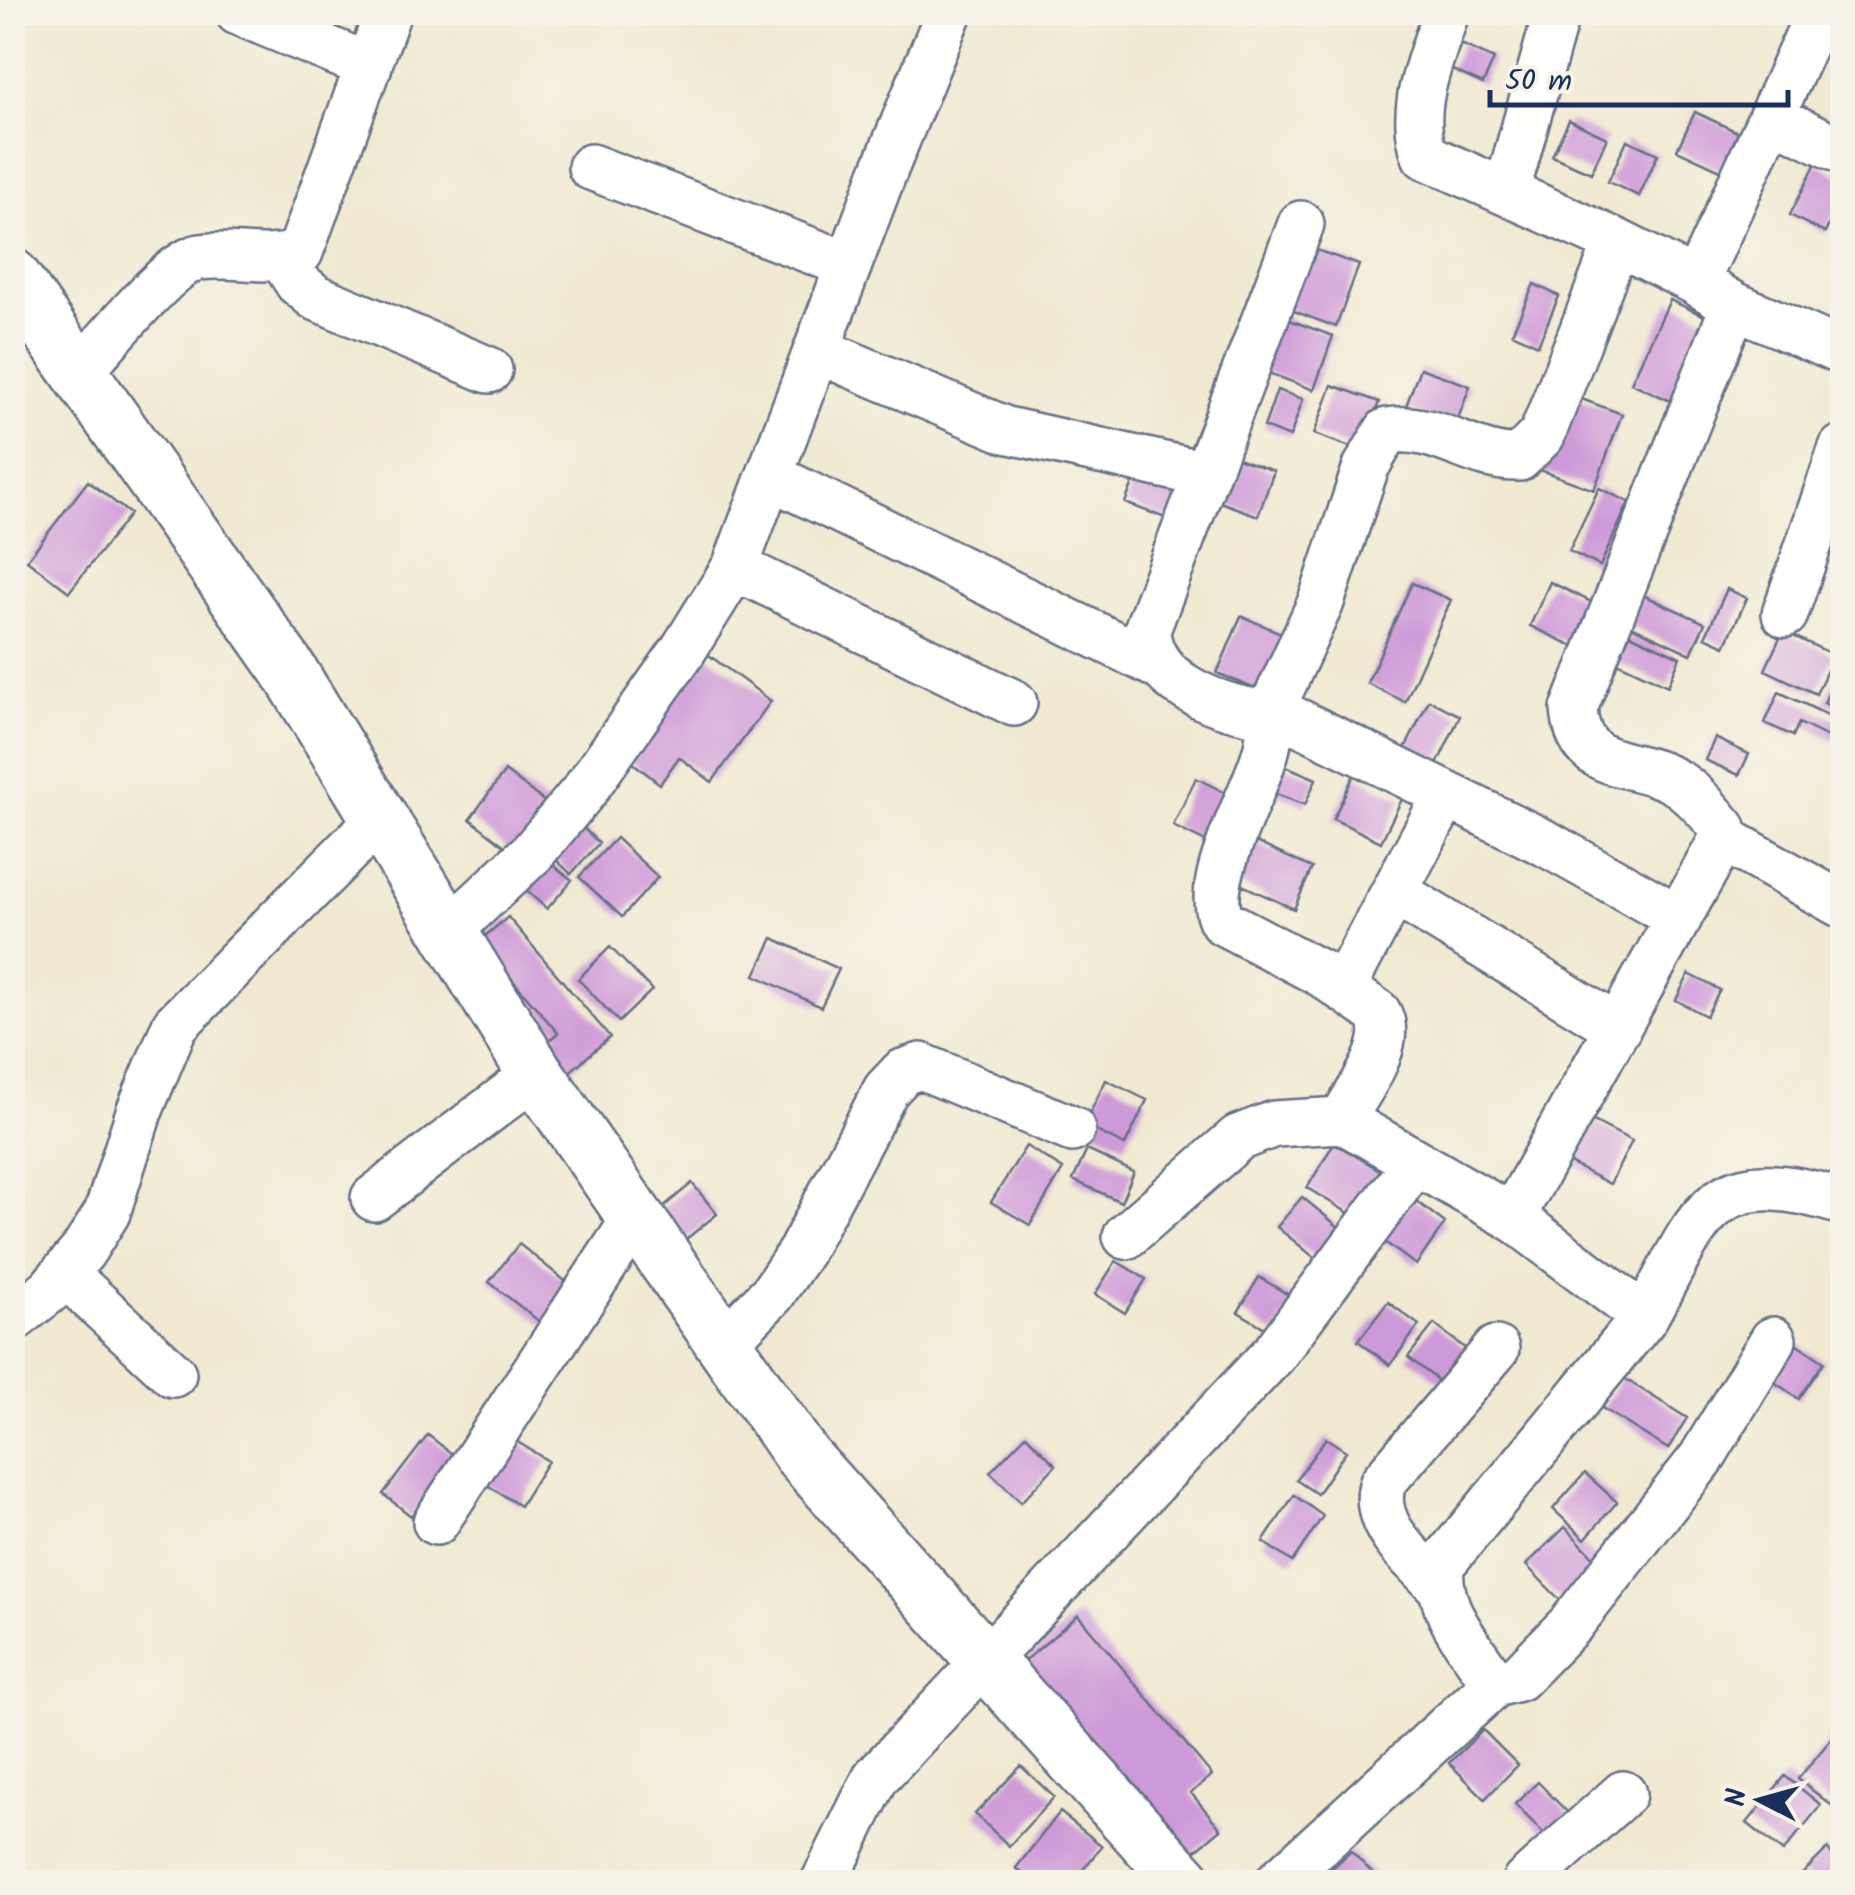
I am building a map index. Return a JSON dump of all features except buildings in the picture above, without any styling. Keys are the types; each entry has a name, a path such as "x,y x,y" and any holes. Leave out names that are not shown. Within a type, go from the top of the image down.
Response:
{"street":[{"path":"238,12 368,66"},
{"path":"78,372 180,264 214,256 282,258 300,252 388,12"},
{"path":"450,930 532,853 584,791 735,568 949,12"},
{"path":"1446,12 1418,106 1418,136 1425,156 1507,190 1842,352"},
{"path":"1507,190 1557,12"},
{"path":"1512,1217 1723,838 1723,828 1678,784 1588,750 1576,730 1574,709 1772,117 1819,12"},
{"path":"1772,117 1842,150"},
{"path":"591,167 849,264"},
{"path":"1155,664 1148,644 1150,614 1302,224"},
{"path":"1342,1120 1384,1034 1378,1013 1344,987 1223,922 1215,911 1218,884 1268,745 1270,708 1321,602 1376,443 1387,431 1404,428 1502,459 1519,458 1533,448 1542,435 1617,242"},
{"path":"282,258 298,283 315,297 489,370"},
{"path":"12,276 288,669 536,1074 802,1456 1184,1882"},
{"path":"817,350 1006,430 1204,474"},
{"path":"1786,614 1842,448"},
{"path":"772,477 1155,664 1170,678 1233,709 1260,713 1270,708"},
{"path":"735,568 1014,703"},
{"path":"1270,708 1679,918"},
{"path":"1344,987 1446,795"},
{"path":"12,1320 64,1273 107,1213 139,1112 174,1025 380,818"},
{"path":"1723,838 1842,905"},
{"path":"1395,892 1618,1028"},
{"path":"722,1345 772,1294 801,1251 886,1090 902,1072 921,1066 1072,1129"},
{"path":"374,1198 536,1074"},
{"path":"1126,1236 1238,1138 1274,1124 1342,1120 1512,1217 1646,1317"},
{"path":"824,1882 876,1777 1274,1354 1416,1163"},
{"path":"1495,1684 1446,1608 1439,1586 1441,1565 1646,1317 1704,1210 1725,1194 1761,1187 1796,1189 1842,1202"},
{"path":"436,1522 636,1217"},
{"path":"64,1273 173,1374"},
{"path":"1278,1882 1495,1684 1518,1678 1571,1624 1700,1459 1772,1340"},
{"path":"1439,1586 1382,1522 1378,1499 1383,1482 1496,1349"},
{"path":"1525,1882 1623,1794"}]}
